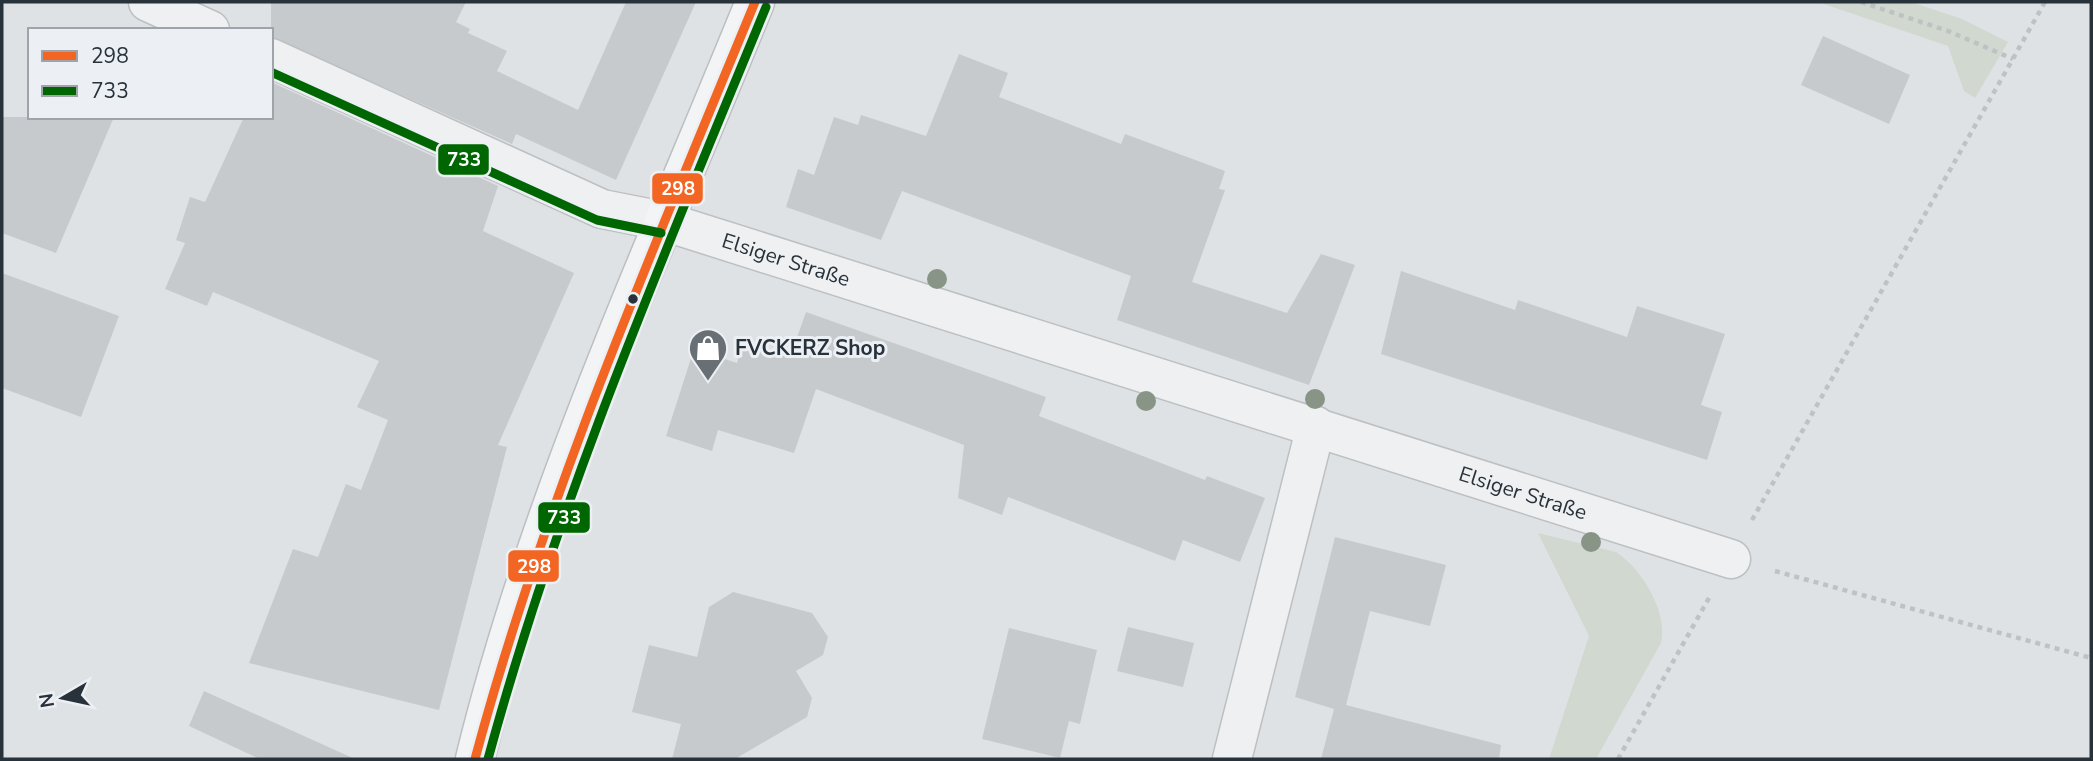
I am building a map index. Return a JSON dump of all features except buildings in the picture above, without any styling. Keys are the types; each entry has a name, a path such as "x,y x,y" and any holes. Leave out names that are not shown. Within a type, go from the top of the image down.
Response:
{"main road":[{"path":"475,759 494,682 533,556 663,221 755,2"}],"street":[{"path":"148,2 206,28"},
{"name":"Elsiger Straße","path":"273,59 602,209 663,221 1731,559"},
{"path":"1237,758 1316,426"}],"path":[{"path":"1861,2 1948,32 2013,59"},
{"path":"1618,759 2045,2"},
{"path":"1731,559 2091,658"}],"shaded area":[{"path":"1818,2 1911,2 1962,19 2008,42 1975,98 1964,91 1948,46"},
{"path":"1538,533 1616,552 1644,580 1661,618 1661,643 1596,759 1549,759 1589,636"}],"transit line":[{"name":"298","path":"475,759 503,662 567,471 640,283 755,2"},
{"name":"733","path":"488,759 516,662 580,473 652,286 766,7"},
{"name":"733","path":"273,73 597,220 661,233"}],"place":[{"name":"FVCKERZ Shop","path":"708,382"}]}
